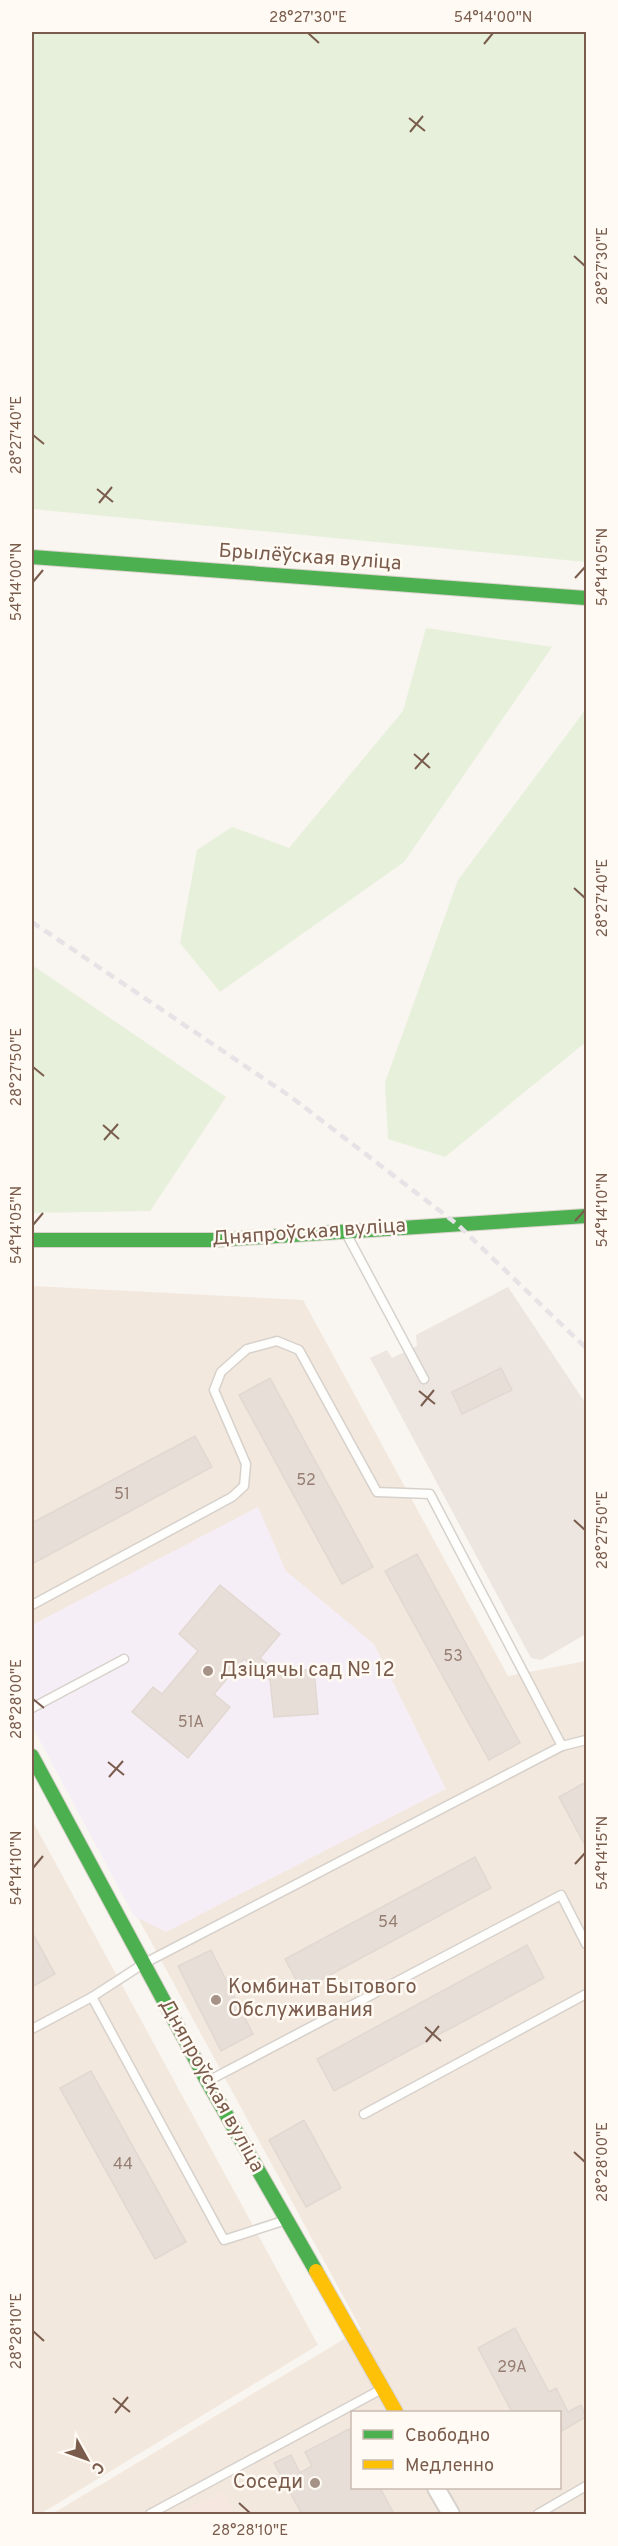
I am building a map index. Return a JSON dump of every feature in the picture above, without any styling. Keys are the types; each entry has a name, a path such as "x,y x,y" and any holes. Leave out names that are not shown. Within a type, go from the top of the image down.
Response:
{"street":[{"name":"Брылёўская вуліца","path":"32,558 586,598"},
{"name":"Дняпроўская вуліца","path":"32,1240 215,1240 586,1216"},
{"name":"Дняпроўская вуліца","path":"32,1756 207,2081 395,2411"},
{"path":"437,2489 451,2514"}],"lane":[{"path":"346,1232 424,1379"},
{"path":"32,1605 232,1497 244,1486 246,1464 214,1390 221,1372 247,1349 277,1341 299,1350 377,1492 430,1494 562,1746"},
{"path":"32,1708 124,1659"},
{"path":"32,2029 92,1997 143,1964 562,1746 586,1740"},
{"path":"207,2081 561,1895 586,1944"},
{"path":"364,2114 586,1994"},
{"path":"92,1997 224,2240 287,2219"},
{"path":"150,2514 383,2389"},
{"path":"538,2514 586,2486"}],"shaded area":[{"path":"32,1286 303,1300 508,1676 586,1661 586,2514 52,2514 361,2329 32,1722"},
{"path":"508,1287 586,1404 586,1634 541,1660 531,1658 370,1358 387,1350 392,1358 417,1346 416,1335"},
{"path":"258,1507 286,1571 374,1644 446,1789 166,1932 134,1916 32,1726 32,1625"},
{"path":"32,1820 318,2345 40,2514 32,2514"},
{"path":"223,2492 234,2514 177,2514"}],"green space":[{"path":"32,32 586,32 586,562 32,509"},
{"path":"426,628 552,647 404,862 220,992 180,943 197,850 232,827 289,848 403,711"},
{"path":"586,709 586,1042 445,1157 388,1139 385,1083 458,880"},
{"path":"32,965 226,1097 150,1211 32,1213"}],"building":[{"path":"501,1368 512,1390 462,1414 452,1392"},
{"path":"270,1378 373,1567 342,1584 239,1395"},
{"path":"195,1436 212,1467 32,1564 32,1523"},
{"path":"417,1554 520,1743 489,1760 385,1571"},
{"name":"Дзіцячы сад № 12","path":"220,1585 280,1634 260,1658 277,1672 314,1669 318,1714 274,1717 270,1680 244,1659 214,1694 230,1707 188,1758 132,1712 153,1687 162,1694 198,1651 179,1634"},
{"path":"586,1782 586,1847 559,1797"},
{"path":"475,1857 491,1888 302,1990 285,1959"},
{"path":"32,1932 55,1974 32,1987"},
{"path":"527,1945 544,1978 334,2091 317,2059"},
{"name":"Комбинат Бытового Обслуживания","path":"211,1950 253,2034 221,2051 178,1966"},
{"path":"91,2071 186,2242 155,2259 60,2088"},
{"path":"304,2120 341,2188 306,2207 269,2140"},
{"path":"515,2328 549,2392 556,2388 568,2412 581,2405 586,2417 561,2431 561,2411 511,2411 478,2348"},
{"path":"349,2429 351,2434 351,2489 381,2489 394,2514 302,2514 274,2463 291,2455 300,2473 312,2466 305,2452"}],"railway":[{"path":"32,922 291,1097 457,1224 586,1348"}],"traffic: fast":[{"path":"32,557 586,598"},
{"path":"32,1240 215,1240 586,1216"},
{"path":"32,1756 207,2081 316,2271"}],"traffic: slow":[{"path":"316,2271 395,2411"}],"place":[{"name":"Дзіцячы сад № 12","path":"208,1671"},
{"name":"Комбинат Бытового Обслуживания","path":"216,2000"},
{"name":"Соседи","path":"315,2483"}]}
